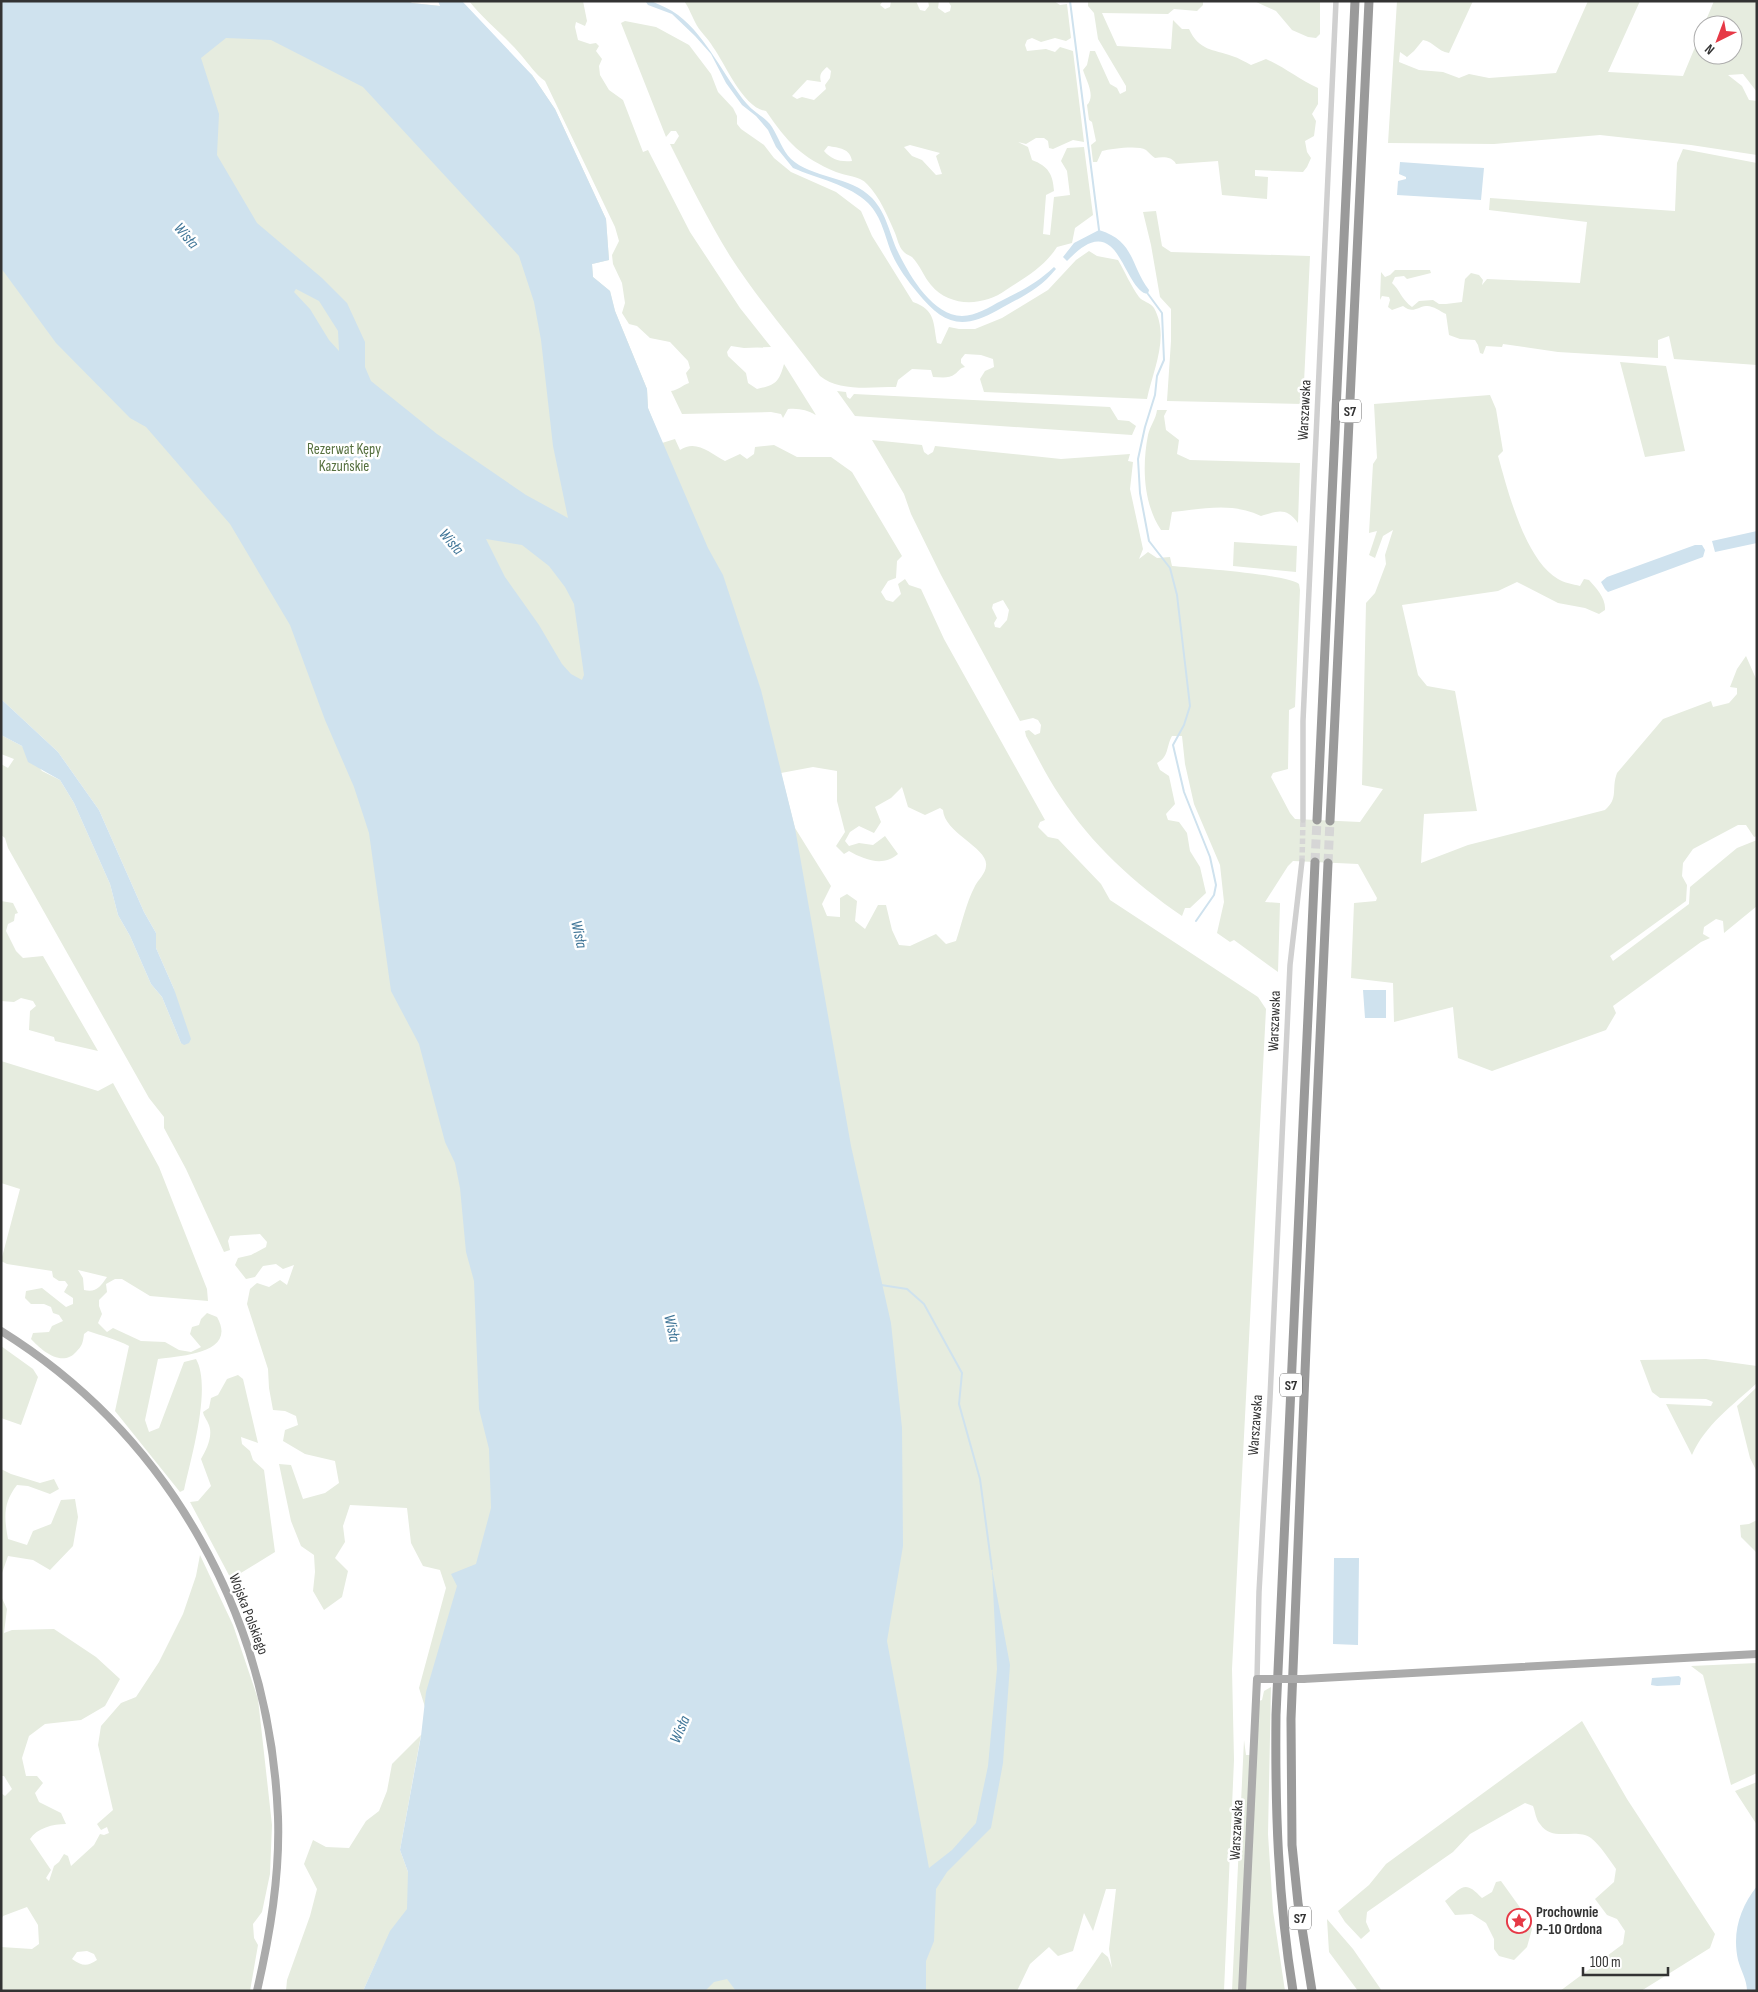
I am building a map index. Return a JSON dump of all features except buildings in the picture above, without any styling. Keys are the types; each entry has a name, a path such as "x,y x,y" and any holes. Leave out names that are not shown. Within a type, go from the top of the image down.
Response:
{"highway":[{"name":"S7","path":"1317,820 1355,1"},
{"name":"S7","path":"1330,821 1369,1"},
{"name":"S7","path":"1294,1991 1281,1908 1278,1870 1275,1801 1276,1715 1315,862"},
{"name":"S7","path":"1312,1991 1298,1903 1292,1845 1291,1718 1307,1304 1328,863"}],"main road":[{"name":"Wojska Polskiego","path":"1,1331 45,1361 74,1385 138,1449 170,1490 193,1525 212,1560 236,1614 253,1661 265,1710 275,1774 278,1818 273,1911 257,1991"},
{"path":"1261,1679 1757,1654"},
{"name":"Warszawska","path":"1242,1991 1261,1679"}],"street":[{"name":"Warszawska","path":"1303,820 1304,711 1336,1"},
{"name":"Warszawska","path":"1261,1679 1258,1592 1270,1398 1290,965 1302,862"}],"green space":[{"name":"Rezerwat Kępy Kazuńskie","path":"1,1 409,1 412,3 441,6 532,75 555,109 606,219 609,260 592,264 593,277 610,291 615,311 647,389 648,408 662,443 675,439 680,450 692,446 703,448 725,461 740,454 747,459 754,454 755,447 774,445 797,457 831,457 852,472 902,556 897,561 896,578 888,581 881,592 886,600 893,602 901,594 898,584 905,579 909,585 921,589 944,639 1045,820 1040,822 1038,827 1048,837 1058,839 1101,884 1110,900 1258,997 1266,1009 1232,1669 1234,1760 1224,1991 1075,1991 1102,1952 1108,1957 1112,1968 1109,1949 1116,1889 1106,1889 1093,1931 1084,1913 1073,1951 1058,1956 1049,1947 1030,1964 1017,1991 371,1991 379,1956 363,1991 286,1991 287,1980 310,1916 317,1889 304,1864 313,1840 326,1847 349,1848 366,1821 379,1811 387,1791 392,1764 421,1735 400,1850 408,1872 408,1882 437,1745 419,1688 446,1588 440,1570 423,1566 411,1543 407,1508 350,1505 343,1526 345,1542 335,1558 348,1571 342,1597 324,1610 313,1591 314,1555 301,1546 291,1521 279,1464 291,1465 303,1499 325,1493 339,1483 335,1461 305,1454 283,1441 285,1430 298,1425 296,1416 285,1411 273,1410 268,1369 247,1304 250,1289 257,1283 269,1287 280,1280 287,1285 294,1265 283,1269 276,1264 263,1266 255,1277 246,1279 235,1265 238,1258 251,1255 266,1247 267,1242 260,1234 230,1236 228,1241 230,1250 224,1252 186,1169 164,1128 164,1117 149,1098 8,848 5,838 1,835 1,764 8,768 14,759 1,754 1,735 22,746 42,771 60,780 74,803 110,884 118,915 130,936 151,984 162,997 181,1043 174,989 156,948 156,933 144,912 99,810 58,752 1,699","holes":["813,767 837,771 837,801 845,832 836,846 844,854 849,851 874,861 886,860 898,854 885,836 873,845 859,843 849,846 845,841 850,832 859,826 874,833 881,822 875,807 891,798 902,787 908,807 925,815 940,808 943,810 945,818 951,826 981,853 985,859 986,869 969,899 956,941 946,944 936,934 910,946 899,945 892,930 886,905 878,905 865,929 855,921 857,901 847,894 840,898 840,917 827,916 822,904 831,886 795,828 781,773"]},
{"path":"469,1 583,1 587,21 585,26 576,22 575,27 578,40 590,44 596,43 599,46 596,51 602,59 599,66 600,75 609,90 623,100 643,152 648,150 690,232 740,308 771,347 744,348 731,346 727,352 728,356 746,373 748,383 757,389 776,382 784,364 816,415 803,410 792,409 788,409 783,418 781,414 771,412 682,414 671,391 689,383 686,373 690,368 688,361 670,342 650,338 637,326 629,324 622,313 625,303 622,283 613,264 612,255 619,241 615,227 545,81"},
{"path":"684,1 883,1 880,5 885,9 890,7 891,1 916,1 920,10 925,11 929,6 928,1 939,1 938,8 945,13 950,11 951,6 948,1 1054,1 1060,5 1067,4 1071,38 1066,41 1055,38 1041,42 1032,38 1027,40 1025,45 1027,51 1046,49 1055,52 1060,47 1073,51 1084,142 1073,140 1053,149 1049,148 1048,141 1044,138 1036,138 1026,144 1018,142 1028,147 1032,160 1046,168 1051,175 1054,191 1046,195 1043,234 1050,235 1054,197 1070,195 1067,171 1061,161 1067,148 1084,147 1093,215 1075,228 1072,243 1057,247 1034,271 997,295 978,302 957,301 948,298 931,285 915,260 905,253 899,245 883,207 864,181 836,172 804,155 781,132 766,111 750,102 736,85 697,25","holes":["827,67 831,71 830,78 825,85 826,89 814,100 802,97 797,99 792,96 807,80 821,82 821,74","910,145 940,153 936,156 942,174 936,175 922,160 912,156 904,147","828,146 843,149 849,153 852,161 836,160 824,151"]},
{"path":"1088,1 1203,1 1203,5 1197,11 1174,9 1168,14 1102,13 1117,46 1171,49 1173,20 1182,29 1189,29 1197,42 1207,48 1235,57 1251,65 1266,59 1318,88 1318,104 1312,114 1316,121 1314,136 1305,141 1307,152 1311,158 1307,167 1303,172 1255,170 1255,176 1268,177 1267,199 1222,195 1218,161 1176,164 1169,158 1155,158 1146,150 1118,148 1102,151 1097,162 1093,162 1091,145 1096,141 1092,122 1089,120 1087,105 1091,97 1083,70 1087,65 1090,51 1095,51 1110,84 1117,88 1120,94 1126,91 1126,86 1098,39 1094,13 1088,6"},
{"path":"1254,1 1320,1 1320,34 1316,38 1308,37 1292,30 1276,11"},
{"path":"1397,1 1473,1 1449,53 1423,40 1407,57 1400,52 1399,62 1419,70 1443,72 1459,78 1469,74 1489,78 1556,73 1588,1 1640,1 1608,72 1683,76 1693,52 1693,65 1743,65 1743,15 1708,15 1714,1 1757,1 1757,92 1743,74 1728,75 1742,86 1749,100 1757,101 1757,155 1691,145 1600,135 1494,144 1388,143"},
{"path":"625,21 656,27 689,45 711,74 718,92 733,108 737,116 737,124 741,129 764,145 774,158 791,172 836,192 861,211 872,236 913,302 930,313 934,323 937,343 941,344 949,327 975,329 1002,318 1048,290 1076,260 1089,251 1097,256 1118,260 1139,297 1154,308 1159,319 1159,354 1147,399 984,392 980,379 985,371 994,367 993,359 981,355 965,354 961,359 961,363 965,367 953,376 933,377 931,370 912,369 898,380 896,387 846,387 820,376 740,272 706,215 670,144 674,144 679,136 676,131 671,131 666,137 621,23"},
{"path":"1683,149 1757,163 1757,365 1674,359 1669,336 1658,340 1658,358 1558,352 1503,344 1502,347 1486,346 1483,354 1480,353 1475,340 1460,339 1449,335 1446,314 1436,308 1426,306 1410,310 1403,306 1392,310 1388,307 1389,297 1382,296 1380,300 1381,272 1385,277 1395,270 1430,270 1431,273 1407,279 1404,276 1395,277 1392,283 1405,301 1412,307 1419,301 1433,300 1439,304 1462,302 1465,279 1471,273 1479,275 1483,280 1482,285 1487,279 1580,283 1587,222 1489,210 1490,198 1675,211 1677,163"},
{"path":"1156,211 1162,246 1171,252 1310,256 1303,404 1167,401 1171,309 1160,297 1143,212"},
{"path":"1620,362 1666,366 1685,451 1645,457"},
{"path":"837,391 846,392 847,397 850,399 854,394 1110,407 1118,420 1129,421 1136,426 1132,435 855,416"},
{"path":"1490,395 1496,409 1503,451 1498,456 1519,524 1527,541 1546,570 1560,580 1580,586 1584,579 1589,580 1600,594 1605,606 1605,610 1599,614 1585,608 1558,603 1517,582 1498,591 1402,605 1418,675 1427,686 1455,691 1477,811 1424,814 1421,863 1468,845 1605,810 1612,801 1617,773 1663,719 1711,701 1713,707 1729,703 1737,694 1737,688 1730,687 1737,669 1746,656 1757,681 1757,836 1754,837 1746,825 1738,825 1693,849 1683,863 1682,876 1687,885 1686,901 1610,956 1613,961 1689,904 1690,887 1737,848 1757,840 1757,906 1724,933 1723,921 1716,919 1704,927 1703,934 1710,938 1701,942 1613,1006 1616,1013 1606,1030 1492,1071 1458,1058 1453,1007 1394,1022 1393,983 1351,978 1354,903 1376,901 1377,898 1358,864 1293,861 1288,866 1265,902 1280,903 1278,972 1234,940 1230,942 1217,933 1224,902 1220,865 1194,804 1185,764 1182,736 1172,736 1164,758 1157,763 1160,770 1169,776 1175,804 1166,814 1168,820 1179,822 1187,833 1190,851 1200,867 1206,893 1190,908 1185,908 1182,916 1147,890 1100,847 1072,814 1046,774 1025,731 1029,730 1035,735 1040,733 1041,725 1038,720 1033,718 1020,721 941,575 911,514 904,494 872,440 922,445 924,452 928,455 933,452 935,446 1061,459 1130,454 1128,461 1133,462 1130,489 1143,549 1139,559 1148,552 1157,558 1170,557 1172,566 1259,574 1291,580 1299,584 1295,707 1289,710 1288,769 1273,773 1271,777 1295,819 1360,822 1383,789 1362,785 1366,603 1375,593 1386,564 1385,555 1393,530 1383,536 1375,558 1369,555 1377,531 1369,533 1373,464 1377,458 1374,404","holes":["1003,600 1009,610 1007,620 1000,628 995,627 994,623 997,618 992,608 993,604"]},
{"path":"1157,410 1167,410 1164,416 1166,430 1179,440 1177,454 1190,460 1300,463 1298,523 1286,512 1261,516 1239,509 1206,508 1172,512 1169,530 1161,530 1147,496 1145,472 1148,435"},
{"path":"1234,542 1297,546 1296,572 1233,566"},
{"path":"1,901 13,903 18,913 15,914 14,921 8,924 6,931 16,951 23,958 43,956 98,1051 55,1041 54,1037 29,1030 30,1011 36,1006 33,1001 21,998 14,1002 1,1001"},
{"path":"1,1061 98,1091 113,1083 159,1167 207,1289 208,1301 150,1296 122,1279 115,1279 106,1284 107,1292 99,1300 102,1314 98,1323 107,1332 113,1328 141,1341 165,1342 179,1350 191,1352 201,1347 190,1334 192,1327 199,1325 201,1319 207,1313 217,1317 221,1329 220,1339 204,1351 158,1359 145,1420 149,1432 159,1428 184,1362 196,1359 200,1371 202,1387 199,1423 184,1490 180,1492 115,1411 129,1346 88,1331 84,1334 82,1344 78,1350 70,1356 58,1358 40,1348 31,1339 33,1333 49,1332 52,1326 63,1321 59,1315 53,1313 51,1307 44,1304 31,1304 25,1298 26,1291 42,1288 66,1307 73,1304 73,1298 64,1292 68,1285 65,1281 59,1281 53,1277 52,1271 7,1264 1,1261 20,1189 1,1183","holes":["78,1270 107,1277 95,1290 84,1290 83,1278"]},
{"path":"1,1346 33,1369 38,1377 21,1425 1,1418"},
{"path":"1706,1359 1757,1366 1757,1383 1712,1425 1704,1434 1692,1455 1666,1404 1711,1406 1713,1402 1706,1399 1660,1398 1652,1392 1640,1360"},
{"path":"238,1375 243,1379 258,1443 241,1437 242,1444 250,1451 253,1460 264,1470 275,1552 231,1579 190,1502 198,1501 211,1486 201,1459 210,1437 210,1427 203,1412 209,1408 211,1398 218,1395 227,1379"},
{"path":"1757,1387 1757,1472 1750,1458 1737,1406"},
{"path":"1,1469 40,1483 54,1479 59,1489 50,1494 28,1486 17,1485 9,1498 6,1510 8,1539 27,1545 33,1531 51,1524 61,1500 75,1499 78,1517 73,1546 50,1570 33,1560 8,1556 1,1576"},
{"path":"1757,1520 1757,1553 1741,1537 1740,1525 1749,1524"},
{"path":"200,1555 233,1625 258,1699 272,1825 270,1874 262,1912 253,1924 254,1938 258,1945 250,1991 1,1991 1,1947 32,1949 39,1944 38,1925 27,1907 3,1916 1,1920 1,1793 5,1796 12,1789 4,1776 1,1776 1,1596 7,1609 4,1633 12,1630 54,1629 96,1657 120,1679 105,1706 81,1720 45,1724 29,1736 22,1758 26,1776 37,1776 43,1783 35,1793 39,1802 61,1813 66,1824 46,1827 30,1839 51,1870 46,1878 49,1881 54,1866 64,1854 68,1856 71,1866 94,1845 100,1834 109,1833 107,1827 101,1830 97,1824 113,1810 98,1745 101,1726 121,1703 136,1697 159,1662 183,1614 196,1576","holes":["87,1951 94,1954 97,1960 87,1965 72,1959 77,1952"]},
{"path":"1757,1663 1757,1773 1731,1785 1703,1675 1691,1666"},
{"path":"1271,1687 1268,1834 1273,1911 1285,1991 1245,1991 1259,1701 1262,1700 1264,1691"},
{"path":"1582,1721 1627,1799 1715,1934 1710,1948 1641,1991 1560,1991 1623,1944 1625,1931 1617,1919 1607,1915 1595,1899 1614,1882 1616,1869 1601,1848 1591,1838 1578,1834 1551,1833 1545,1830 1538,1820 1533,1806 1525,1803 1470,1834 1453,1852 1367,1912 1366,1922 1370,1931 1361,1939 1345,1922 1338,1911 1369,1885 1386,1864"},
{"path":"1244,1740 1246,1755 1250,1755 1239,1991 1232,1991"},
{"path":"1757,1782 1757,1825 1735,1791"},
{"path":"1501,1881 1524,1913 1532,1929 1527,1947 1514,1960 1499,1956 1494,1949 1494,1939 1486,1923 1472,1914 1455,1915 1445,1901 1464,1887 1472,1889 1482,1898 1492,1892 1496,1882"},
{"path":"1327,1919 1353,1949 1382,1991 1358,1991 1329,1952"}],"water":[{"name":"Rezerwat Kępy Kazuńskie","path":"1,1 407,1 440,6 438,1 462,1 532,75 555,109 606,219 609,260 592,264 593,277 610,291 615,311 647,389 648,408 708,548 723,575 761,690 795,828 851,1146 891,1323 902,1428 903,1546 887,1641 929,1868 952,1850 976,1823 988,1766 997,1669 992,1569 1010,1665 1003,1763 991,1828 947,1872 936,1889 934,1941 926,1961 926,1991 736,1991 727,1979 714,1982 705,1991 363,1991 390,1931 407,1909 408,1872 400,1850 421,1736 426,1692 457,1586 451,1574 476,1564 491,1508 489,1449 479,1409 474,1281 466,1252 460,1188 455,1163 445,1142 419,1044 391,991 369,833 354,787 325,720 290,625 230,524 146,427 130,418 56,343 1,268","holes":["226,38 271,40 363,87 519,256 534,302 541,340 553,446 568,518 526,495 437,434 371,381 365,367 365,342 347,303 322,278 257,223 217,155 219,114 201,58","296,289 319,301 338,331 339,351 329,340 310,309 294,292","486,539 522,545 549,566 565,587 574,604 584,675 582,680 571,674 562,664 539,625 505,577"]},
{"path":"651,1 678,15 689,24 707,46 738,93 769,124 791,159 809,170 853,185 872,198 881,211 898,252 915,282 923,293 941,309 951,314 962,316 977,313 1029,286 1054,267 1056,269 1029,292 985,317 963,322 953,321 944,317 926,303 903,274 892,254 877,214 868,203 852,191 793,168 776,147 768,130 756,116 742,105 726,83 711,54 672,14 648,5 646,2"},
{"path":"1400,162 1484,168 1481,200 1397,195 1398,181 1406,179 1406,177 1399,174"},
{"path":"1099,230 1119,240 1126,247 1149,290 1148,294 1138,288 1115,251 1104,243 1093,242 1087,244 1067,261 1063,257 1074,243"},
{"path":"1757,531 1757,543 1715,552 1712,541"},
{"path":"1695,545 1702,545 1705,550 1703,557 1608,592 1601,582 1607,577"},
{"path":"1,699 58,752 99,810 144,912 156,933 156,948 174,989 191,1039 189,1043 184,1045 181,1043 162,997 151,984 130,936 118,915 110,884 74,803 60,780 28,762 22,746 1,735"},
{"path":"1363,990 1386,990 1386,1018 1365,1018"},
{"path":"1334,1558 1359,1558 1358,1645 1333,1644"},
{"path":"1679,1676 1681,1678 1680,1685 1651,1685 1652,1678"},
{"path":"1757,1886 1757,1991 1747,1991 1738,1960 1736,1940 1742,1912"}],"waterway":[{"path":"1070,1 1099,230"},
{"path":"1148,294 1162,313 1164,360 1157,376 1155,395 1138,459 1140,493 1149,541 1170,568 1177,595 1190,706 1184,725 1173,745 1184,792 1210,857 1216,885 1214,895 1196,921"},
{"path":"881,1285 907,1289 924,1304 962,1373 959,1404 980,1479 992,1569"}],"tunnel":[{"path":"1302,861 1303,820"},
{"path":"1315,862 1317,820"},
{"path":"1328,863 1330,821"}],"place":[{"name":"Prochownie P-10 Ordona","path":"1519,1921"}],"water label":[{"name":"Wisła","path":"187,235"},
{"name":"Wisła","path":"452,541"},
{"name":"Wisła","path":"580,934"},
{"name":"Wisła","path":"673,1328"},
{"name":"Wisła","path":"679,1729"}]}
